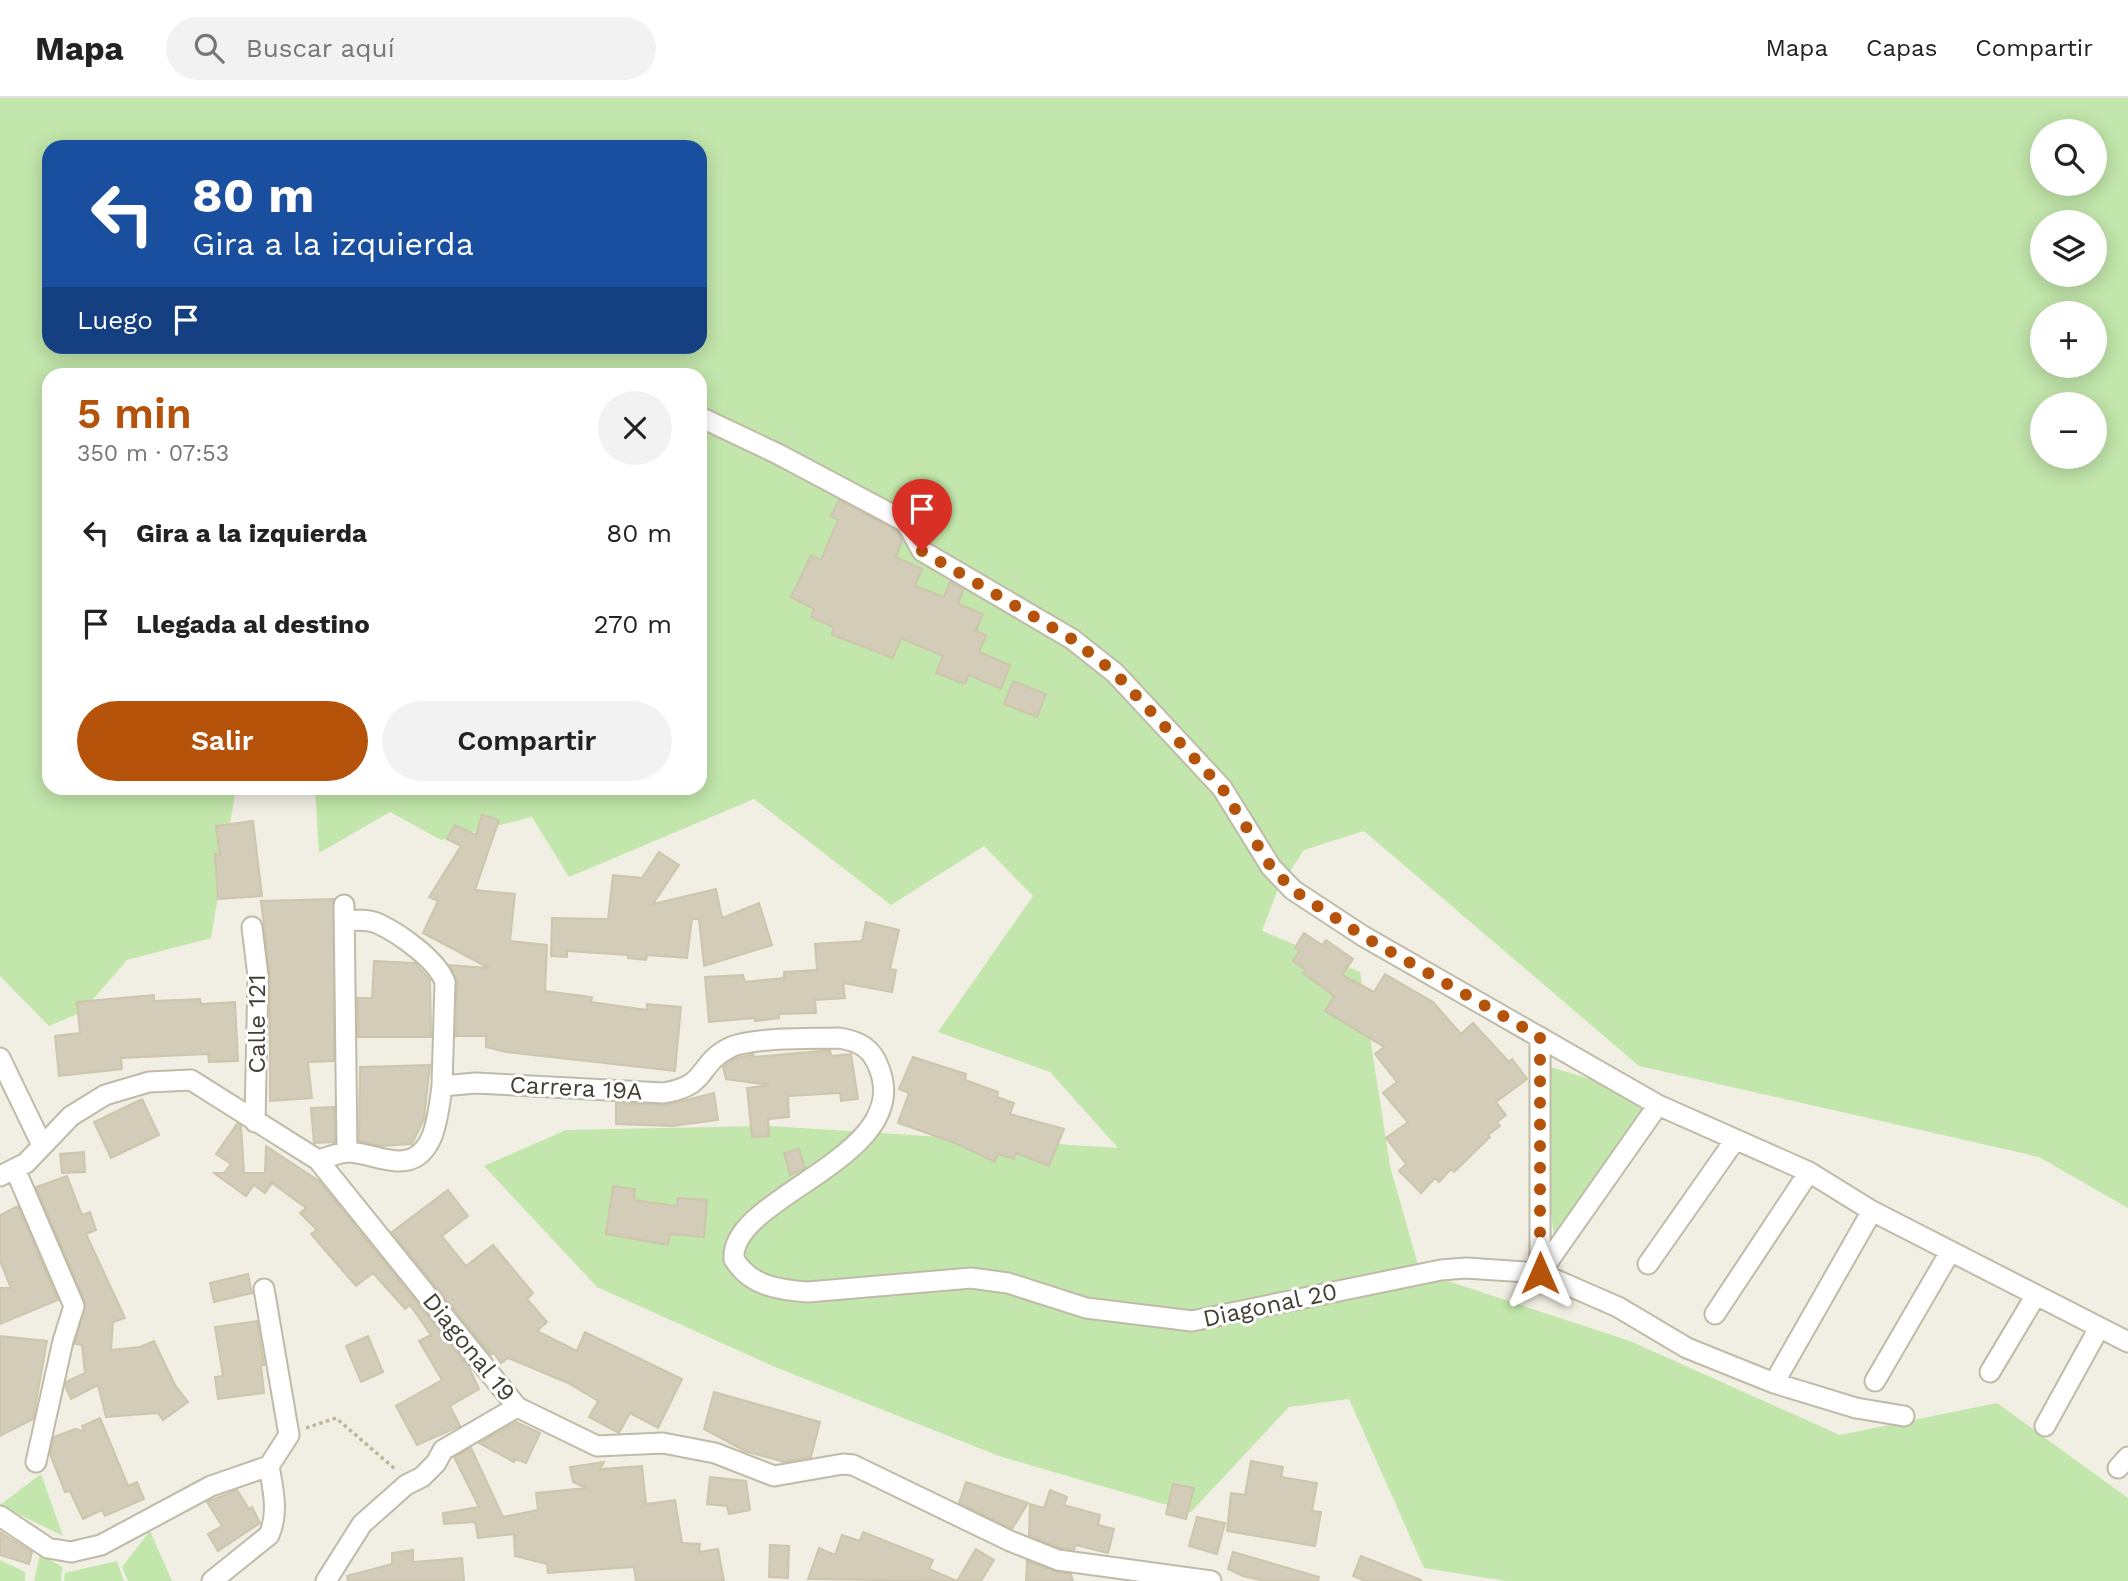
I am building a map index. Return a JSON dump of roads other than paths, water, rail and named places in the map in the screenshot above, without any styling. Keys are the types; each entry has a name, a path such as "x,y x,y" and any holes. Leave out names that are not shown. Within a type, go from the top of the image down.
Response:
{"street":[{"path":"707,420 778,454 906,523 922,551 1072,639 1115,673 1222,788 1271,867 1293,890 1363,936 1657,1105 1809,1172 1872,1211 2128,1342"},
{"path":"318,1160 347,1152 400,1161 422,1153 434,1134 442,1086 446,982 442,973 430,958 377,923 345,913 347,1152"},
{"name":"Calle 121","path":"252,927 258,976 255,1122"},
{"path":"1540,1037 1540,1273"},
{"name":"Carrera 19A","path":"442,1086 476,1083 664,1093 692,1086 708,1065 732,1045 839,1038 854,1041 868,1049"},
{"name":"Diagonal 20","path":"868,1049 882,1074 883,1090 870,1129 856,1145 754,1222 738,1238 734,1259 748,1276 775,1287 808,1292 971,1278 1008,1283 1086,1308 1192,1321 1441,1270 1466,1268 1540,1273 1618,1307 1687,1348 1774,1383 1856,1408 1904,1416"},
{"path":"0,1058 42,1145 26,1163 8,1173 74,1306 63,1340 36,1462"},
{"name":"Diagonal 19","path":"42,1145 71,1116 105,1095 149,1082 176,1078 191,1080 318,1160 517,1407 597,1446 663,1443 715,1453 774,1476 843,1464 853,1465 985,1530 1058,1560 1211,1581"},
{"path":"1540,1273 1657,1105"},
{"path":"1648,1265 1735,1140"},
{"path":"1714,1314 1809,1172"},
{"path":"1774,1383 1872,1211"},
{"path":"1875,1381 1950,1252"},
{"path":"0,1516 48,1548 71,1552 101,1545 211,1486 269,1466 289,1434 264,1289"},
{"path":"1990,1372 2036,1294"},
{"path":"2045,1426 2099,1328"},
{"path":"326,1581 362,1524 406,1485 422,1477 436,1463 443,1450 517,1407"},
{"path":"212,1581 269,1535 274,1525 275,1500 269,1466"}]}
